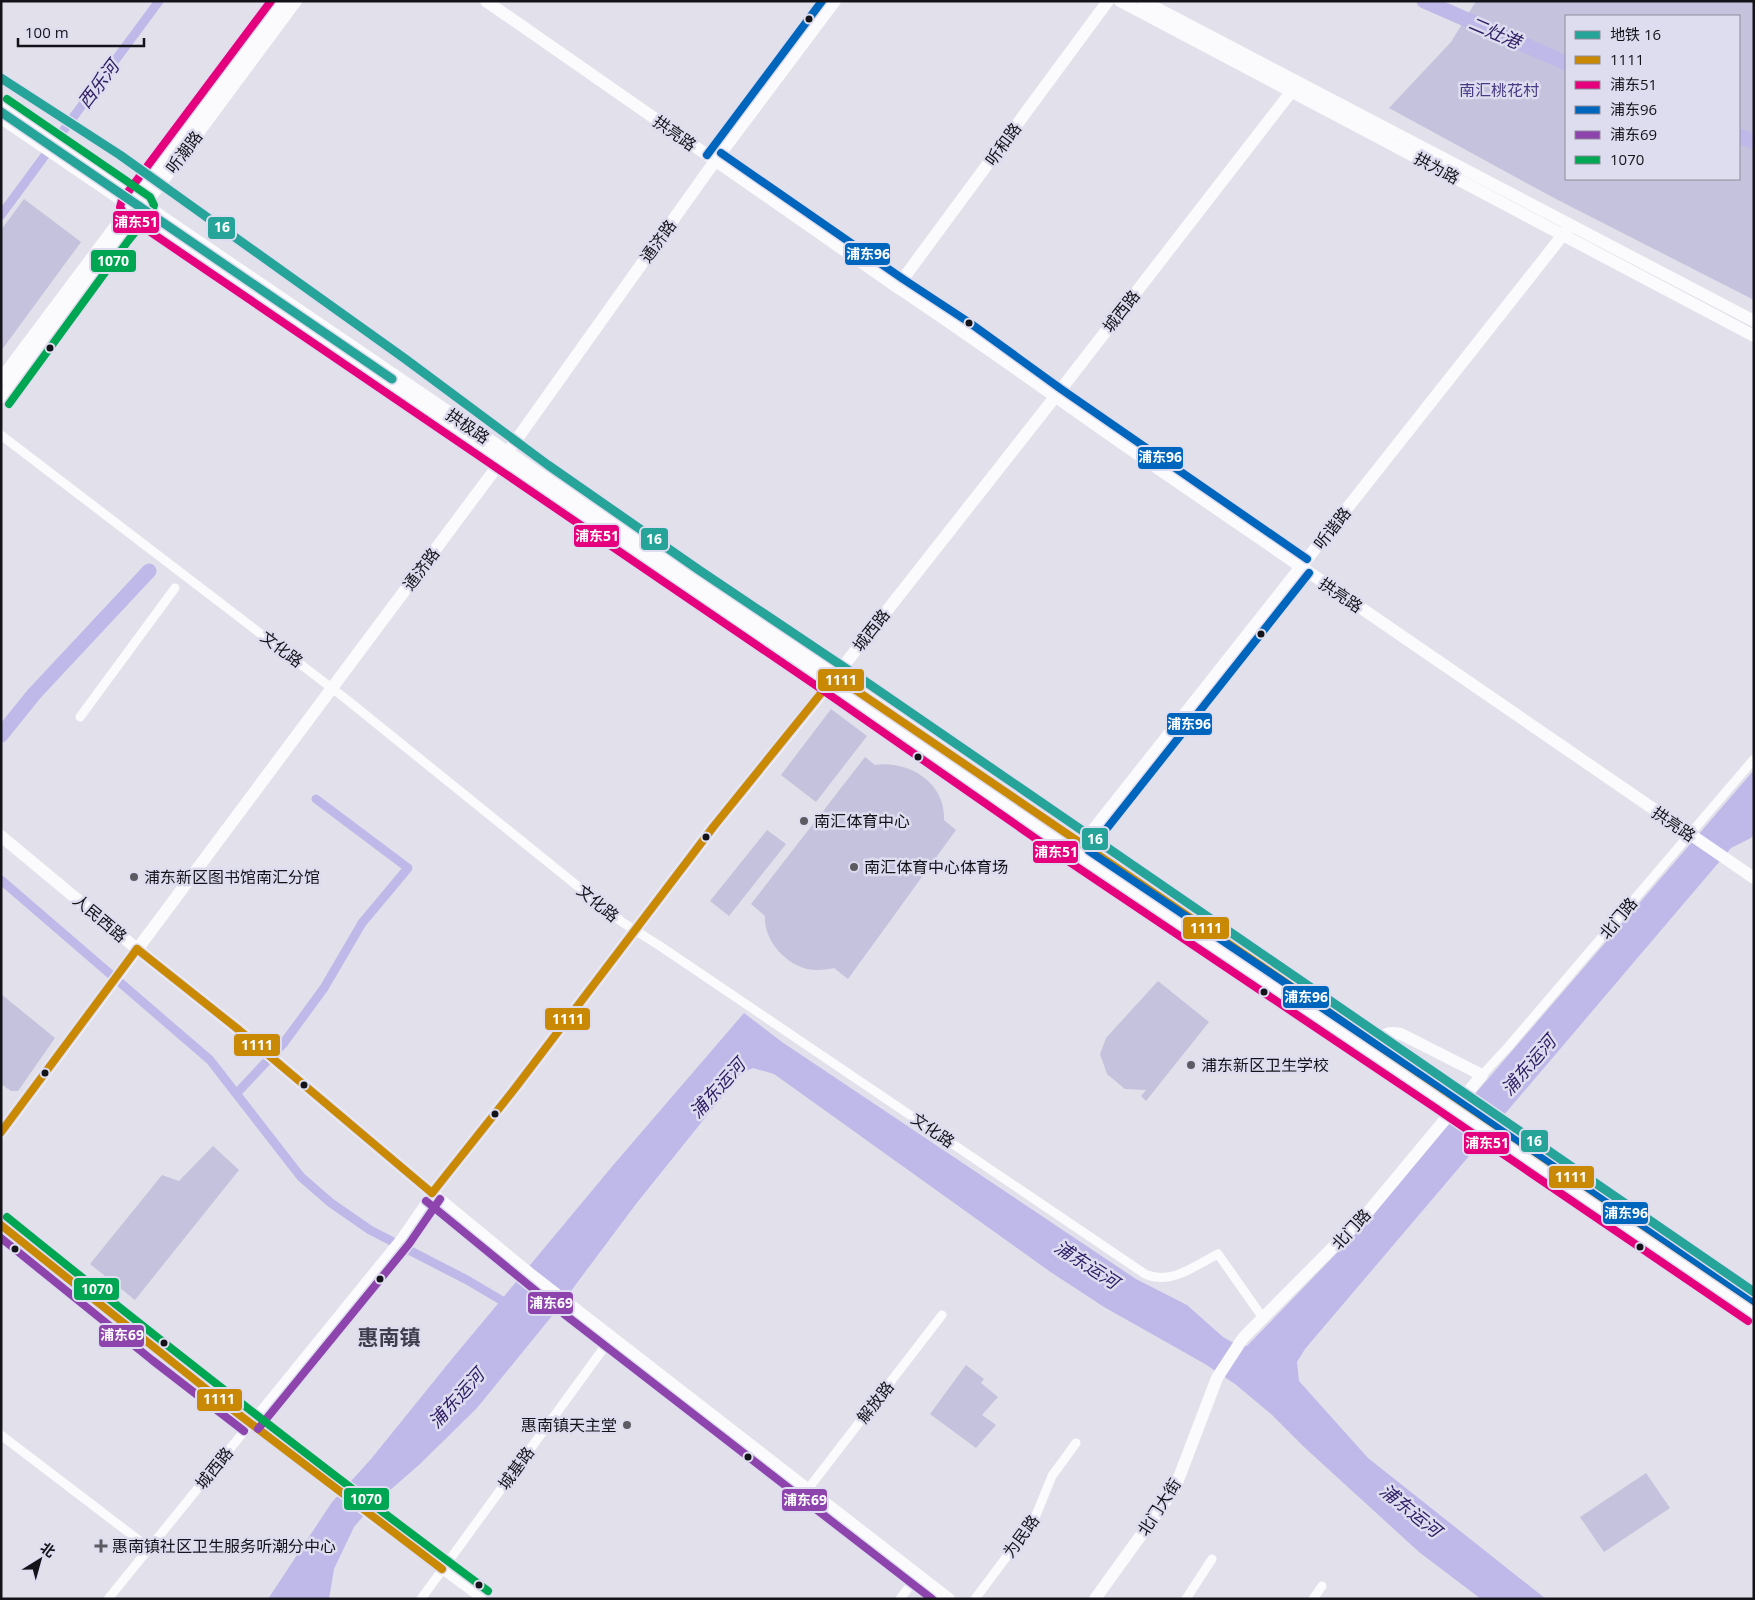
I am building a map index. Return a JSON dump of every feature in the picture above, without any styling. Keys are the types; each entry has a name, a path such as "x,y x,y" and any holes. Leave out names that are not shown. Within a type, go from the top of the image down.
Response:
{"street":[{"name":"听潮路","path":"1,398 284,1"},
{"name":"听潮路","path":"1,379 296,1"},
{"name":"拱亮路","path":"486,1 897,287 964,331 1055,397 1301,568 1754,878"},
{"name":"通济路","path":"1,1132 505,456 715,161 835,1"},
{"name":"听和路","path":"897,287 1108,1"},
{"name":"拱为路","path":"1120,1 1295,88 1567,231 1754,336"},
{"name":"拱为路","path":"1144,1 1295,88"},
{"name":"城西路","path":"108,1599 402,1238 432,1193 714,826 1055,397 1295,88"},
{"name":"拱极路","path":"1,108 38,138 1519,1147 1754,1313"},
{"name":"拱极路","path":"1,118 38,138"},
{"name":"拱为路","path":"1567,231 1754,321"},
{"name":"听谐路","path":"1078,848 1567,231"},
{"name":"文化路","path":"1,435 332,688 616,918 1145,1274 1161,1278 1173,1276 1218,1254 1263,1318"},
{"path":"80,717 175,588"},
{"name":"北门路","path":"1217,1378 1243,1338 1368,1212 1482,1075 1754,759"},
{"name":"人民西路","path":"1,836 137,949 249,1038 432,1193 570,1306 949,1599"},
{"name":"拱极路","path":"1078,848 1376,1043 1443,1095"},
{"path":"1376,1043 1386,1034 1392,1032 1401,1034 1482,1075"},
{"name":"拱极路","path":"1519,1147 1754,1301"},
{"path":"1,1225 158,1352 370,1516 482,1599"},
{"name":"解放路","path":"808,1489 942,1316"},
{"name":"城基路","path":"421,1599 611,1338"},
{"name":"北门大街","path":"1095,1599 1175,1488 1217,1378"},
{"path":"1,1435 149,1548"},
{"name":"为民路","path":"975,1599 1034,1520 1052,1476 1076,1443"},
{"path":"1186,1599 1212,1559"},
{"path":"900,1599 918,1575"},
{"path":"1313,1599 1322,1586"}],"green space":[{"name":"南汇桃花村","path":"1476,1 1754,1 1754,300 1554,198 1389,108 1451,42"},
{"path":"24,199 81,242 1,351 1,230"},
{"path":"831,709 867,736 816,802 781,775"},
{"name":"南汇体育中心体育场","path":"865,757 875,765 888,764 900,766 912,770 923,777 939,795 943,807 944,820 956,830 848,979 834,968 808,969 798,966 789,960 774,945 769,936 765,916 751,904"},
{"path":"767,830 786,844 729,916 710,901"},
{"path":"1158,981 1209,1022 1146,1101 1141,1096 1146,1090 1125,1089 1107,1074 1100,1054 1106,1038"},
{"path":"1,994 55,1038 18,1091 11,1091 1,1084"},
{"path":"213,1146 239,1170 135,1300 90,1264 162,1175 179,1181"},
{"path":"966,1365 984,1379 981,1383 998,1397 982,1415 996,1425 976,1448 930,1414"},
{"path":"1646,1473 1670,1508 1604,1552 1580,1517"}],"water":[{"name":"浦东运河","path":"1754,770 1754,835 1731,848 1305,1349 1297,1362 1299,1381 1368,1458 1546,1599 1481,1599 1419,1552 1304,1447 1271,1414 1235,1384 1205,1364 1104,1307 1049,1271 774,1074 753,1068 741,1073 636,1204 556,1311 477,1408 420,1464 372,1506 354,1527 334,1569 329,1599 268,1599 332,1502 371,1459 615,1163 744,1013 782,1042 1136,1279 1187,1305 1223,1337 1232,1342 1247,1346 1363,1226"}],"waterway":[{"name":"西乐河","path":"1,215 159,1"},
{"name":"二灶港","path":"1424,1 1565,63"},
{"name":"二灶港","path":"1740,136 1754,142"},
{"path":"1,735 34,694 149,571"},
{"path":"237,1093 283,1044 324,988 362,923 408,868 316,799"},
{"path":"1,880 210,1060 301,1177 331,1203 370,1230 467,1280 511,1306"}],"metro line":[{"name":"16","path":"1,78 120,155 404,358 548,465 699,570 869,684 1754,1292"},
{"name":"16","path":"1,112 392,379"}],"transit line":[{"name":"浦东51","path":"271,1 122,200 120,207 124,214 824,691 1068,861 1748,1321"},
{"name":"浦东96","path":"707,155 822,1"},
{"name":"1070","path":"7,99 150,197 154,205 152,211 9,404"},
{"name":"浦东96","path":"721,153 970,323 1061,389 1307,559"},
{"name":"浦东96","path":"1309,573 1089,851 1754,1301"},
{"name":"1111","path":"432,1193 516,1087 714,826 835,676 1754,1301"},
{"name":"1111","path":"137,949 239,1030 432,1193"},
{"name":"1111","path":"1,1132 137,949"},
{"name":"浦东69","path":"258,1429 409,1244 440,1199"},
{"name":"浦东69","path":"426,1201 564,1314 932,1599"},
{"name":"1070","path":"7,1217 246,1407 488,1591"},
{"name":"1111","path":"1,1225 220,1400 442,1569"},
{"name":"浦东69","path":"1,1238 152,1360 244,1431"}],"place":[{"name":"南汇体育中心","path":"804,821"},
{"name":"南汇体育中心体育场","path":"854,867"},
{"name":"浦东新区图书馆南汇分馆","path":"134,877"},
{"name":"浦东新区卫生学校","path":"1191,1065"},
{"name":"惠南镇天主堂","path":"627,1425"},
{"name":"惠南镇社区卫生服务听潮分中心","path":"101,1546"}],"district":[{"name":"惠南镇","path":"389,1337"}]}
